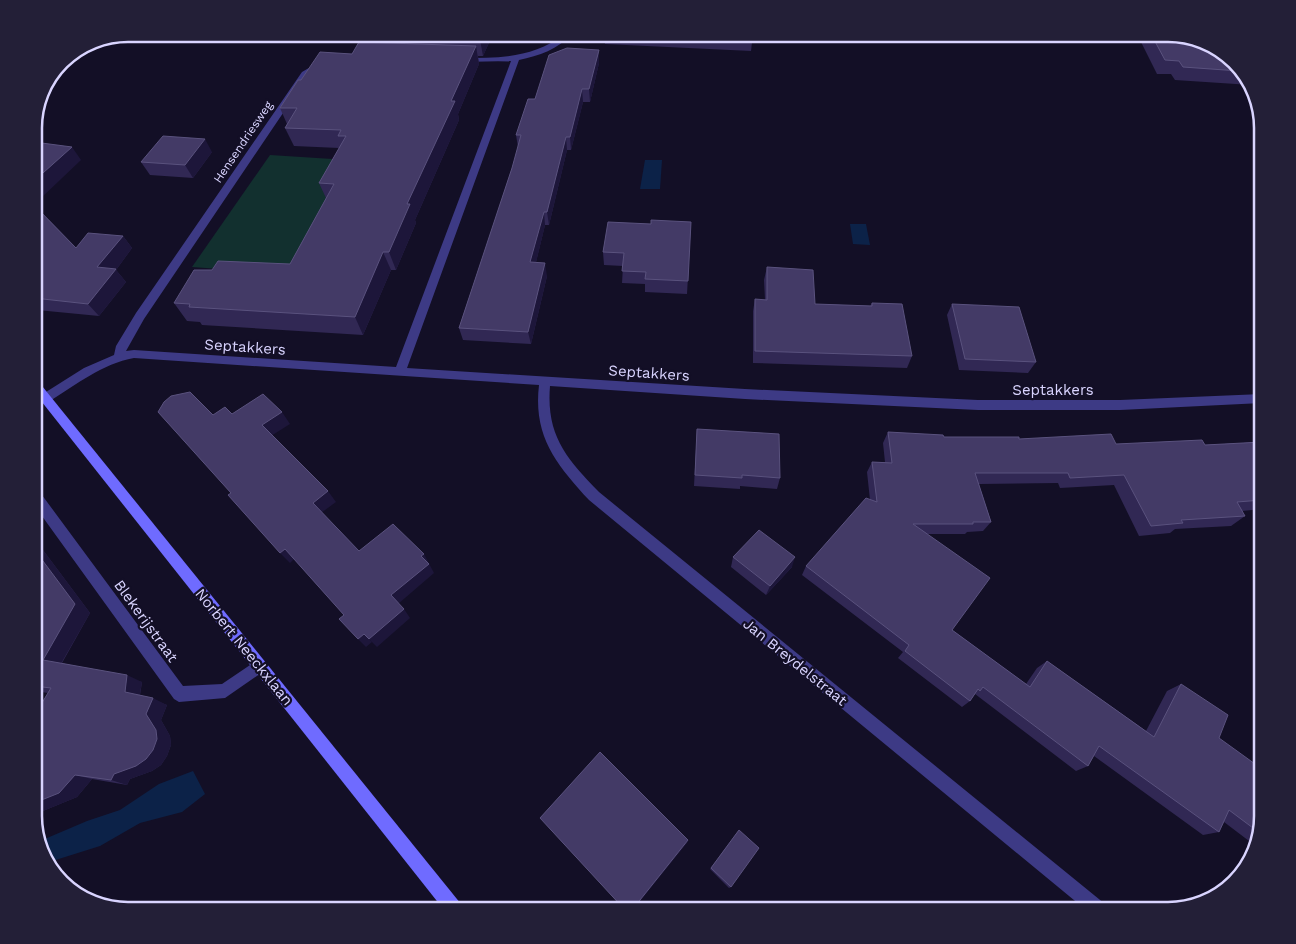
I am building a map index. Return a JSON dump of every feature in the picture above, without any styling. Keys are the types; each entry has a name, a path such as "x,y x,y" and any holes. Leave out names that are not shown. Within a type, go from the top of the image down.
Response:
{"main road":[{"name":"Norbert Neeckxlaan","path":"43,399 449,902"}],"street":[{"path":"451,59 516,60 552,46 557,42"},
{"name":"Hensendriesweg","path":"119,355 122,346 140,316 305,74 327,60"},
{"path":"400,372 516,60"},
{"name":"Septakkers","path":"43,391 119,355 153,355 745,394 978,405 1120,405 1254,398"},
{"name":"Jan Breydelstraat","path":"545,381 543,410 545,426 550,439 563,463 594,496 1089,902"},
{"name":"Blekerijstraat","path":"43,507 179,694 225,691 259,666"}],"green space":[{"path":"270,155 348,160 301,275 192,267"}],"water":[{"path":"645,160 662,160 660,189 640,189"},
{"path":"850,224 866,224 870,245 853,244"},
{"path":"193,771 205,794 182,812 140,823 100,846 54,859 46,839 87,821 120,810 159,784"}],"building":[{"path":"359,42 476,46 451,101 455,101 407,204 410,204 389,252 383,252 355,317 189,307 190,304 174,303 194,270 212,270 218,261 290,264 334,184 319,183 346,136 338,136 341,130 285,128 297,108 280,108 298,80 301,80 320,52 352,54"},
{"path":"1155,42 1179,43 1206,51 1220,60 1230,70 1183,67 1179,61 1165,60"},
{"path":"567,48 599,50 589,89 582,89 570,137 566,137 547,212 544,212 530,262 545,263 528,332 459,328 512,168 521,135 516,135 528,99 535,99 549,55"},
{"path":"163,136 205,139 185,165 141,162"},
{"path":"43,143 72,147 43,173"},
{"path":"43,214 76,248 88,233 123,236 97,267 116,269 88,304 43,299"},
{"path":"651,220 691,222 688,281 645,279 646,272 622,271 624,253 603,252 608,222 651,224"},
{"path":"767,267 813,270 815,304 872,306 872,303 902,304 912,356 755,351 755,299 767,300"},
{"path":"952,304 1019,307 1036,362 965,359"},
{"path":"190,392 213,415 225,407 232,414 263,394 282,412 262,425 328,491 313,503 359,551 393,524 424,554 421,556 429,564 391,595 404,609 369,639 364,634 358,639 339,619 344,615 285,549 280,553 228,495 231,493 158,412 164,402 171,396"},
{"path":"697,429 779,434 780,478 742,475 742,478 695,475"},
{"path":"888,432 943,435 944,437 1019,437 1019,439 1111,434 1116,444 1202,440 1205,445 1254,442 1254,501 1237,502 1245,516 1181,520 1183,523 1151,526 1124,475 1070,478 1068,473 975,473 991,522 973,522 973,524 913,524 990,578 952,630 1030,687 1047,661 1154,737 1181,684 1228,715 1219,738 1254,763 1253,828 1229,810 1219,832 1099,746 1088,766 983,687 980,691 978,689 970,701 905,651 909,645 806,566 866,498 877,502 872,462 892,463"},
{"path":"759,530 795,557 770,586 733,557"},
{"path":"43,561 75,604 43,660"},
{"path":"43,660 127,675 125,692 153,698 146,714 156,730 157,739 153,750 146,759 136,766 114,774 111,780 75,775 59,793 43,799 43,701 51,688 43,687"},
{"path":"600,752 688,840 638,902 618,902 540,818"},
{"path":"739,830 759,848 731,887 711,868"}]}
